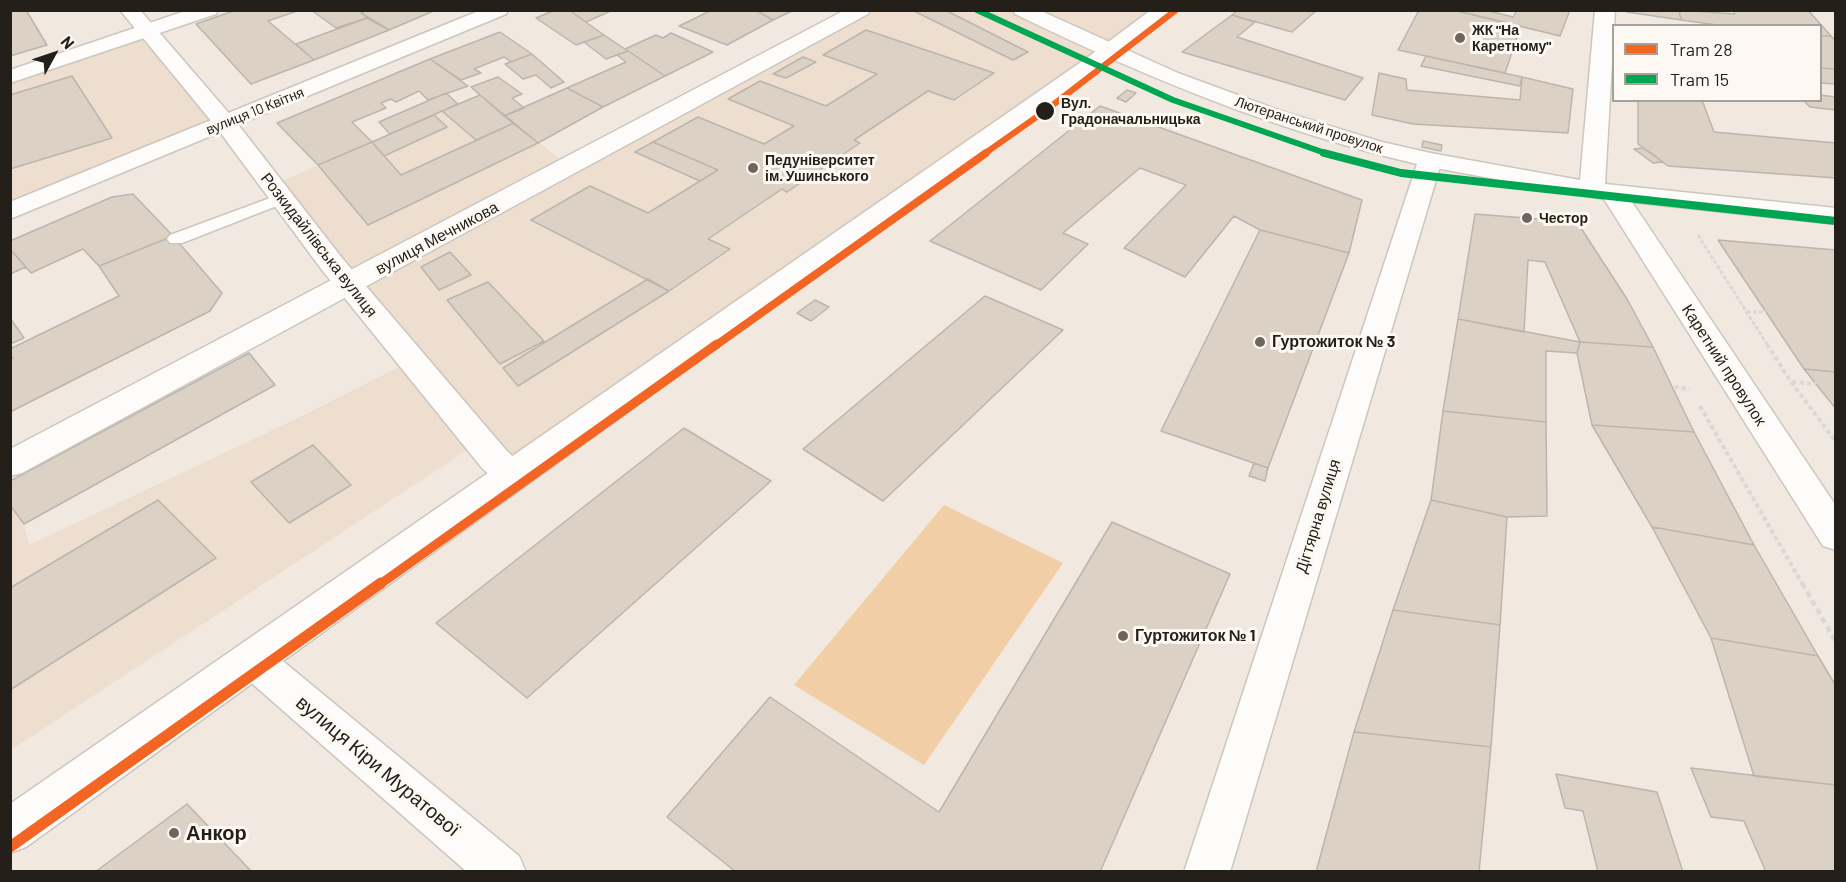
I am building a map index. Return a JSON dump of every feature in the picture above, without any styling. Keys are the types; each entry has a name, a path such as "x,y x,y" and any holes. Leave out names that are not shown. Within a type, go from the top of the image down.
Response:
{"street":[{"name":"Розкидайлівська вулиця","path":"129,10 145,32 225,123 281,199 350,285 494,459 512,476"},
{"path":"10,77 209,10"},
{"name":"вулиця 10 Квітня","path":"10,211 499,10"},
{"name":"вулиця Мечникова","path":"10,464 350,285 861,10"},
{"name":"Лютеранський провулок","path":"1022,10 1109,53 1171,78 1338,137 1430,160 1602,192 1836,216"},
{"path":"10,831 1109,53 1164,10"},
{"path":"1602,192 1605,10"},
{"name":"Дігтярна вулиця","path":"1207,872 1430,160"},
{"name":"Каретний провулок","path":"1602,192 1836,536"},
{"name":"вулиця Кіри Муратової","path":"253,660 503,872"}],"lane":[{"path":"176,239 281,199"}],"path":[{"path":"1707,232 1696,231 1791,382 1836,442"},
{"path":"1746,312 1766,312"},
{"path":"1684,379 1836,642"},
{"path":"1791,382 1816,384"},
{"path":"1674,387 1690,389"}],"shaded area":[{"name":"Педуніверситет ім. Ушинського","path":"864,11 1020,11 1106,52 506,466 351,285"},
{"path":"1025,11 1159,11 1107,51"},
{"path":"144,33 224,123 11,211 10,78"},
{"path":"480,95 569,166 351,283 273,185"},
{"path":"409,362 469,449 11,750 10,505 24,524 29,545 296,419"},
{"path":"944,505 1063,563 924,765 794,685"}],"building":[{"path":"10,10 26,10 47,45 10,56"},
{"path":"236,10 300,10 268,21 314,60 251,84 196,24"},
{"path":"311,10 359,10 367,18 336,28"},
{"path":"367,10 436,10 389,30 361,13"},
{"path":"555,10 569,10 604,35 576,45 536,18"},
{"path":"569,10 613,10 586,22"},
{"path":"712,10 755,10 773,20 727,45 679,26"},
{"path":"755,10 794,10 773,20"},
{"path":"912,10 945,10 1028,52 1013,60"},
{"path":"1238,10 1317,10 1292,32 1232,15"},
{"name":"ЖК \"На Каретному\"","path":"1419,10 1453,10 1521,26 1505,73 1398,50"},
{"path":"1453,10 1485,10 1513,17 1517,10 1570,10 1560,36"},
{"path":"1627,10 1679,10 1681,20 1627,12"},
{"path":"1679,10 1735,14 1733,10 1808,10 1820,24 1710,24 1681,20"},
{"path":"1232,15 1255,22 1237,37 1363,78 1345,100 1182,52"},
{"path":"367,18 389,30 314,60 296,44"},
{"path":"1822,26 1831,36 1822,36"},
{"path":"866,30 994,73 954,100 928,91 854,140 860,143 787,192 782,189 708,239 730,249 669,291 531,220 590,186 648,213 718,170 653,142 698,117 764,144 794,126 728,99 760,81 826,106 877,74 823,55"},
{"path":"500,32 532,54 511,62 504,57 474,69 481,73 461,80 430,59"},
{"path":"671,33 713,52 665,76 625,49 656,35 663,38"},
{"path":"604,35 628,51 606,59 584,42"},
{"path":"1822,36 1831,36 1836,42 1836,69 1822,68"},
{"path":"628,51 665,76 603,107 567,88 626,62 617,55"},
{"path":"532,54 564,82 551,88 536,75 523,79 505,64"},
{"path":"1426,56 1522,77 1520,86 1421,66"},
{"path":"803,57 816,62 786,78 773,74"},
{"path":"430,59 468,86 428,100 419,91 396,102 391,99 381,103 386,108 352,122 372,142 318,165 277,123"},
{"path":"1822,68 1836,69 1836,84 1822,83"},
{"path":"1379,73 1406,79 1407,90 1520,100 1522,77 1573,89 1568,133 1413,124 1372,115"},
{"path":"72,76 112,138 10,169 10,95"},
{"path":"498,77 522,94 512,98 524,108 504,116 471,87"},
{"path":"567,88 603,107 538,143 504,116"},
{"path":"1127,90 1136,93 1126,102 1117,98"},
{"path":"446,93 458,104 390,134 379,122"},
{"path":"480,95 514,123 476,140 442,111"},
{"path":"1822,95 1836,97 1836,110 1810,107 1805,102 1822,102"},
{"path":"1638,102 1703,102 1714,132 1836,143 1836,178 1668,166 1638,144"},
{"path":"1100,106 1362,200 1349,253 1260,230 1234,216 1185,277 1124,248 1186,185 1140,168 1063,233 1088,244 1041,290 930,241"},
{"path":"434,115 447,127 384,156 372,142"},
{"path":"514,123 538,143 368,225 318,165 372,142 401,175"},
{"path":"1423,141 1442,145 1441,151 1422,147"},
{"path":"653,142 718,170 700,181 635,152"},
{"path":"1643,148 1663,162 1653,163 1634,149"},
{"path":"133,194 173,236 99,266 83,249 31,273 10,249 10,241 112,197"},
{"path":"1475,214 1577,222 1627,299 1653,347 1580,342 1545,262 1528,260 1524,332 1458,319"},
{"name":"Гуртожиток № 3","path":"1260,230 1349,253 1268,468 1161,431"},
{"path":"173,236 222,293 210,311 10,412 10,359 13,358 10,355 10,349 119,296 99,266"},
{"path":"1718,240 1836,250 1836,372 1804,369"},
{"path":"10,249 26,267 10,274"},
{"path":"450,252 471,275 439,290 421,267"},
{"path":"648,279 669,291 518,386 503,368"},
{"path":"488,282 544,341 500,364 447,300"},
{"path":"985,296 1063,330 883,501 803,449"},
{"path":"815,300 829,307 811,321 797,313"},
{"path":"10,318 24,338 10,344"},
{"path":"1458,319 1580,342 1577,353 1546,351 1546,422 1443,411"},
{"path":"1580,342 1653,347 1694,432 1592,425 1577,353"},
{"path":"249,353 275,385 24,524 10,505 10,481"},
{"path":"1804,369 1836,372 1836,409"},
{"path":"1443,411 1546,422 1547,516 1507,517 1431,500"},
{"path":"1592,425 1694,432 1754,545 1652,527"},
{"path":"684,428 771,481 527,698 436,623"},
{"path":"313,445 351,485 289,523 251,482"},
{"path":"1254,463 1268,468 1265,481 1249,476"},
{"path":"158,500 216,558 10,690 10,588"},
{"path":"1431,500 1507,517 1500,625 1393,610"},
{"name":"Гуртожиток № 1","path":"1112,522 1230,574 1100,872 736,872 667,817 770,697 939,812"},
{"path":"1652,527 1754,545 1818,656 1711,638"},
{"path":"1393,610 1500,625 1491,747 1354,732"},
{"path":"1711,638 1818,656 1836,686 1836,785 1754,776"},
{"path":"1354,732 1491,747 1479,872 1316,872"},
{"path":"1691,768 1836,785 1836,872 1766,872 1744,821 1711,817"},
{"path":"1556,774 1657,792 1683,872 1598,872 1583,811 1565,808"},
{"path":"187,804 252,872 95,872"}],"tram line":[{"name":"15","path":"977,10 1173,100 1341,159 1401,173 1836,221"},
{"name":"28","path":"10,847 1045,111 1176,10"}],"place":[{"name":"ЖК \"На Каретному\"","path":"1460,38"},
{"name":"Вул. Градоначальницька","path":"1045,111"},
{"name":"Педуніверситет ім. Ушинського","path":"753,168"},
{"name":"Честор","path":"1527,218"},
{"name":"Гуртожиток № 3","path":"1260,342"},
{"name":"Гуртожиток № 1","path":"1123,636"},
{"name":"Анкор","path":"174,833"}]}
